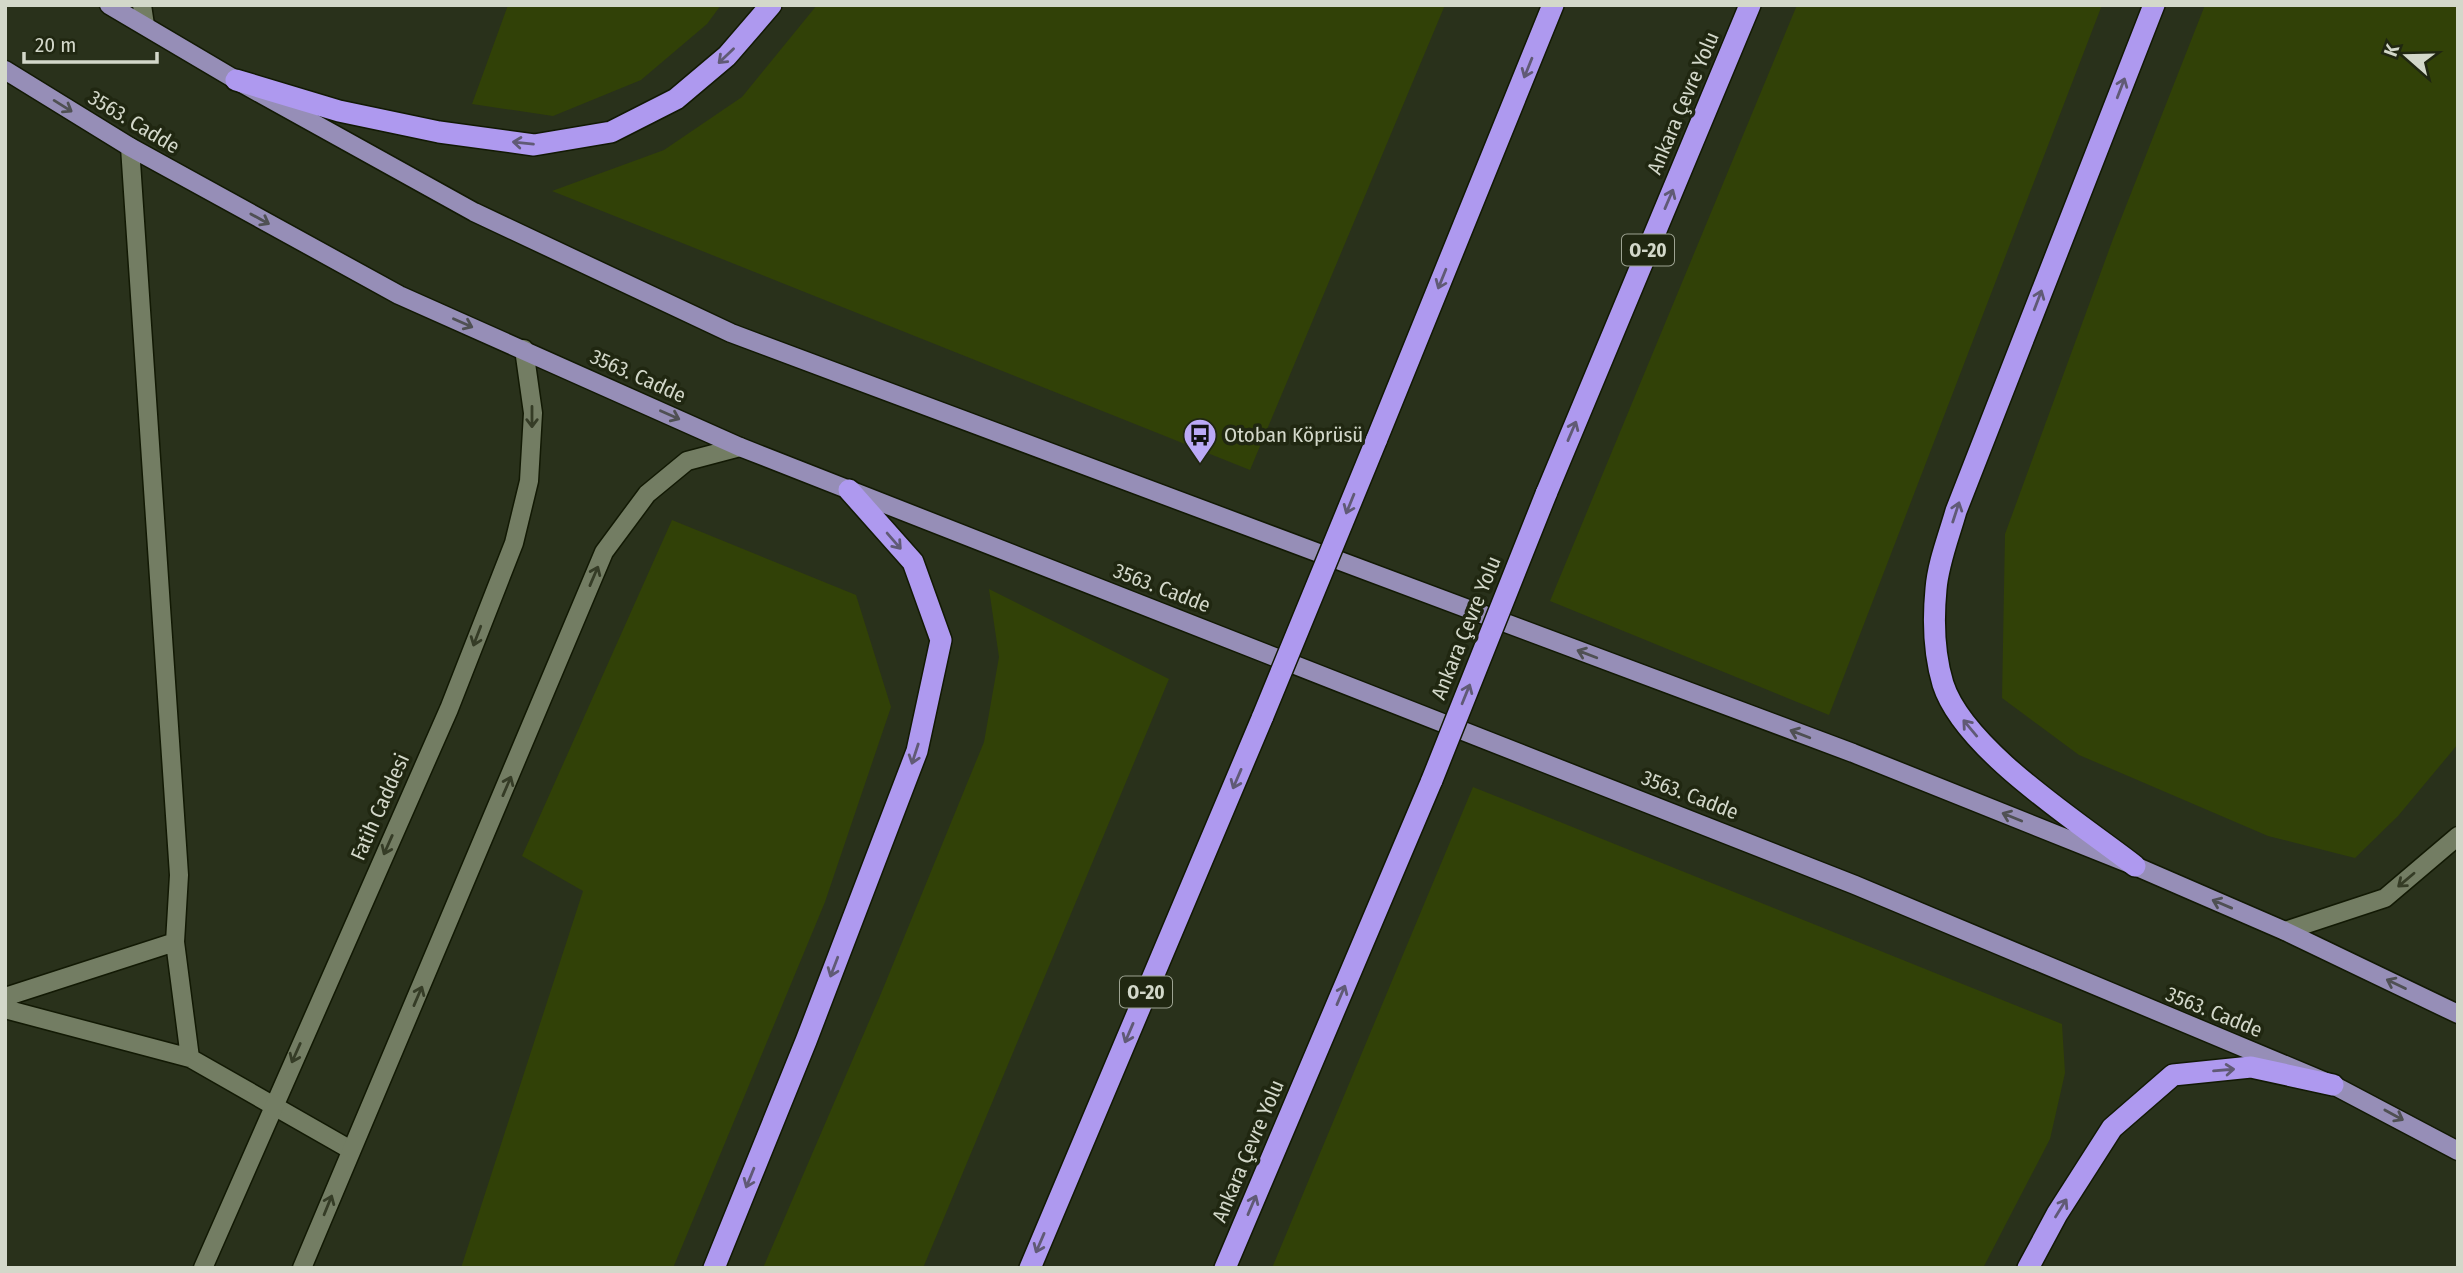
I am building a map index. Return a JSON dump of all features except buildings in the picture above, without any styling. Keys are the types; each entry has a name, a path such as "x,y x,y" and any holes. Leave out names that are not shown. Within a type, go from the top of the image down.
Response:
{"highway":[{"path":"236,80 340,111 402,124 534,145 611,132 676,99 727,56 771,5"},
{"name":"O-20","path":"1030,1268 1263,716 1553,5"},
{"name":"Ankara Çevre Yolu","path":"1226,1268 1432,780 1546,494 1750,5"},
{"path":"2135,866 1995,757 1957,713 1944,686 1935,647 1936,587 1955,511 2154,5"},
{"path":"714,1268 806,1041 917,751 941,640 913,562 849,490"},
{"path":"2028,1268 2057,1214 2112,1128 2173,1075 2251,1067 2333,1085"}],"main road":[{"path":"109,5 236,80 474,212 731,333 1853,753 2135,866 2285,931 2458,1014"},
{"name":"3563. Cadde","path":"5,70 130,147 399,295 740,447 1787,857 2333,1085 2458,1151"}],"street":[{"path":"142,5 145,25"},
{"path":"130,147 179,875 175,942 190,1058"},
{"name":"Fatih Caddesi","path":"203,1268 449,709 514,543 528,481 533,412 524,349"},
{"path":"302,1268 604,552 647,494 687,461 740,447"},
{"path":"2285,931 2385,898 2458,836"},
{"path":"5,997 175,942"},
{"path":"5,1009 190,1058 351,1150"}],"green space":[{"path":"508,5 721,5 707,24 641,80 553,116 472,104"},
{"path":"817,5 1445,5 1250,470 552,191 664,150 742,97"},
{"path":"1797,5 2102,5 1829,715 1550,601"},
{"path":"2205,5 2458,5 2458,744 2398,816 2355,858 2268,836 2079,755 2002,698 2005,534 2113,239"},
{"path":"672,520 856,595 891,707 825,902 673,1268 461,1268 583,891 522,856"},
{"path":"989,589 1169,679 923,1268 763,1268 880,996 984,742 999,657"},
{"path":"1473,787 2062,1024 2065,1073 2050,1139 1983,1268 1272,1268"}],"place":[{"name":"Otoban Köprüsü","path":"1200,465"}]}
